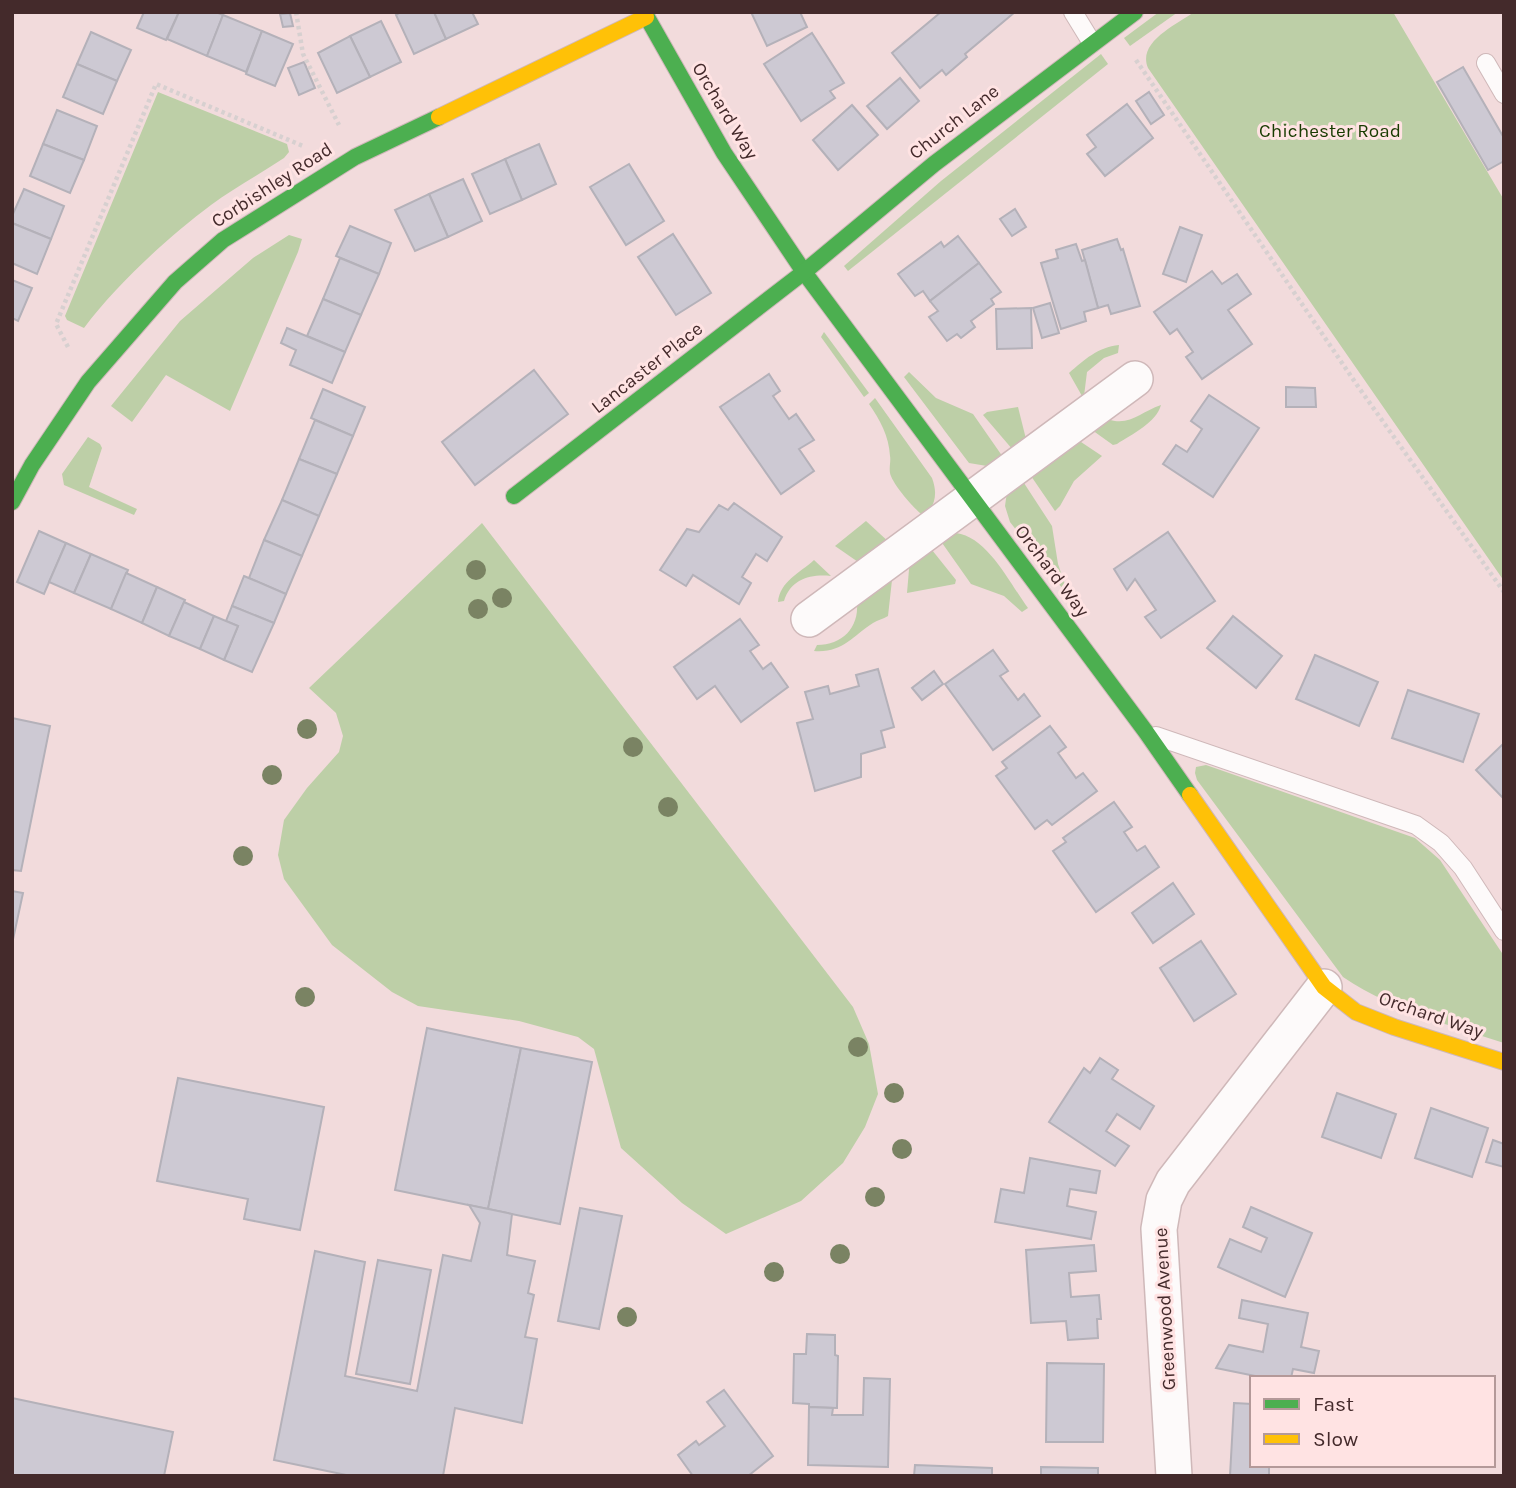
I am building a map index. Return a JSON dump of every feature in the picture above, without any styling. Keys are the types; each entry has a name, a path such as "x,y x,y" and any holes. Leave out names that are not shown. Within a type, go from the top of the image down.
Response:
{"street":[{"name":"Church Lane","path":"804,272 934,164 1135,12"},
{"name":"Corbishley Road","path":"12,502 32,465 88,382 176,282 223,240 355,157 645,15"},
{"name":"Orchard Way","path":"645,15 724,153 804,272 1146,732 1324,987 1356,1012 1504,1062"},
{"name":"Lancaster Place","path":"514,496 804,272"},
{"path":"809,619 1135,379"},
{"name":"Greenwood Avenue","path":"1174,1476 1159,1229 1164,1200 1173,1182 1324,987"}],"lane":[{"path":"1073,12 1092,43"},
{"path":"1486,64 1504,94"},
{"path":"1146,732 1416,825 1441,843 1462,868 1504,931"}],"path":[{"path":"296,12 303,54 355,157"},
{"path":"1109,31 1135,59 1357,385 1504,592"},
{"path":"88,382 55,324 156,84 309,149 355,157"}],"green space":[{"path":"1159,12 1178,12 1130,46 1124,38"},
{"name":"Chichester Road","path":"1194,12 1393,12 1504,200 1504,581 1148,68 1146,59 1153,42"},
{"path":"1101,54 1108,64 848,271 844,266 941,181"},
{"path":"158,92 287,144 289,152 284,158 211,205 177,232 127,278 84,328 67,320 65,316"},
{"path":"289,235 302,239 298,252 230,411 166,375 132,422 111,406 180,321 253,258"},
{"path":"824,332 869,393 864,397 821,337"},
{"path":"1119,345 1118,353 1104,358 1087,372 1082,396 1069,373 1098,351"},
{"path":"909,372 936,398 973,414 1005,460 987,466 969,463 904,377"},
{"path":"875,398 932,478 934,499 925,517 905,497 892,478 886,435 869,404"},
{"path":"1161,405 1149,423 1117,444 1113,445 1092,430 1107,419 1129,420"},
{"path":"1018,407 1027,443 1013,450 983,415"},
{"path":"88,437 102,448 89,487 137,509 134,515 64,485 62,474"},
{"path":"1078,440 1102,456 1074,481 1055,511 1031,476"},
{"path":"1022,480 1052,526 1066,593 1010,522 1005,506 1007,492"},
{"path":"866,521 891,544 861,564 835,546"},
{"path":"482,523 853,1007 869,1044 878,1094 865,1127 843,1163 801,1201 726,1234 682,1203 621,1148 594,1049 578,1037 519,1021 418,1006 392,992 332,945 284,879 278,855 284,820 307,788 339,752 343,736 336,713 309,688"},
{"path":"956,533 968,536 988,552 1028,608 1022,612 1004,596 971,584 940,540"},
{"path":"926,548 932,550 956,580 955,584 907,593 910,558"},
{"path":"814,560 831,576 802,580 791,588 784,601 778,602 782,588"},
{"path":"893,571 888,616 873,623 840,647 814,651 817,645 834,642 847,633 855,620 857,603"},
{"path":"1206,765 1415,838 1440,860 1504,956 1504,1043 1401,1008 1343,977 1197,780 1196,767"}],"building":[{"path":"144,12 179,12 166,40 137,28"},
{"path":"179,12 216,12 223,15 207,56 167,39"},
{"path":"401,12 434,12 446,39 414,54 396,15"},
{"path":"434,12 472,12 478,24 446,39"},
{"path":"751,12 800,12 807,27 767,46"},
{"path":"941,12 1015,12 965,54 967,57 946,75 942,70 920,88 892,53"},
{"path":"290,13 293,26 283,27 280,14"},
{"path":"223,15 262,31 246,72 207,56"},
{"path":"381,21 401,62 370,77 350,36"},
{"path":"262,31 293,44 275,86 246,74"},
{"path":"91,32 131,50 117,81 77,64"},
{"path":"812,33 844,83 830,91 835,98 801,121 764,64"},
{"path":"350,36 370,77 337,93 318,53"},
{"path":"304,62 315,88 299,95 288,68"},
{"path":"77,64 117,81 103,114 63,97"},
{"path":"1463,67 1504,138 1504,161 1488,170 1437,82"},
{"path":"900,78 919,101 887,129 867,106"},
{"path":"1149,92 1164,115 1151,124 1136,101"},
{"path":"1127,104 1153,138 1105,176 1087,154 1096,147 1087,135"},
{"path":"852,105 878,135 838,170 813,140"},
{"path":"57,110 97,126 84,160 43,144"},
{"path":"43,144 84,160 70,193 30,176"},
{"path":"539,144 556,184 522,200 505,159"},
{"path":"505,159 522,200 490,214 472,174"},
{"path":"629,164 664,221 626,245 590,187"},
{"path":"463,179 482,221 448,237 429,194"},
{"path":"24,189 64,206 51,239 12,223 12,216"},
{"path":"429,194 448,237 415,251 395,210"},
{"path":"1015,209 1026,227 1012,236 1000,219"},
{"path":"12,223 51,239 37,274 12,263"},
{"path":"350,226 391,243 379,274 336,256"},
{"path":"1180,227 1202,235 1186,282 1163,274"},
{"path":"673,234 711,293 676,315 638,257"},
{"path":"958,236 979,263 930,301 923,291 915,296 898,274 941,242 944,247"},
{"path":"1117,239 1121,250 1123,249 1140,306 1111,314 1108,305 1098,308 1082,250"},
{"path":"1076,244 1082,261 1085,260 1098,308 1084,312 1086,321 1061,329 1041,263 1058,258 1056,250"},
{"path":"340,258 379,274 361,315 323,299"},
{"path":"979,263 1001,292 991,299 994,304 971,321 975,327 961,338 957,334 947,341 929,317 938,311 930,301"},
{"path":"1212,271 1222,284 1237,274 1251,294 1228,310 1252,344 1202,379 1186,357 1193,352 1177,329 1170,334 1154,312"},
{"path":"12,280 32,288 18,321 12,318"},
{"path":"323,299 361,315 345,352 307,336"},
{"path":"1050,303 1059,333 1042,338 1033,308"},
{"path":"1031,308 1032,348 997,349 996,309"},
{"path":"287,328 345,352 332,383 290,365 296,350 281,343"},
{"path":"534,370 568,414 475,485 442,442"},
{"path":"769,374 780,391 773,396 789,419 796,414 814,440 799,449 814,471 781,494 720,407"},
{"path":"1286,387 1315,388 1316,407 1286,407"},
{"path":"323,389 365,407 353,436 311,418"},
{"path":"1209,395 1259,428 1213,497 1163,464 1176,445 1187,452 1202,429 1191,421"},
{"path":"315,420 353,436 337,474 299,459"},
{"path":"299,459 337,474 319,516 282,500"},
{"path":"282,500 319,516 302,556 264,540"},
{"path":"734,503 782,537 767,561 756,554 742,577 751,583 739,604 693,575 686,586 660,570 687,529 699,532 719,505 728,510"},
{"path":"39,531 66,543 44,594 17,582"},
{"path":"1168,532 1215,601 1161,638 1145,617 1156,610 1135,579 1127,590 1114,569"},
{"path":"264,540 302,556 286,594 249,578"},
{"path":"66,543 91,554 74,593 49,582"},
{"path":"91,554 128,570 111,609 74,593"},
{"path":"126,573 157,587 142,623 111,609"},
{"path":"244,576 286,594 274,623 232,606"},
{"path":"157,587 185,600 169,636 142,623"},
{"path":"184,602 214,616 200,649 169,636"},
{"path":"232,606 274,623 252,672 224,660 238,626 226,621"},
{"path":"214,616 238,626 224,660 200,649"},
{"path":"1233,616 1282,656 1256,688 1207,648"},
{"path":"740,619 759,645 750,651 763,669 771,663 788,687 741,722 715,686 697,699 674,667"},
{"path":"993,650 1008,671 1000,676 1018,700 1024,694 1040,716 993,750 945,684"},
{"path":"1315,655 1378,682 1359,726 1296,699"},
{"path":"878,669 894,727 881,731 885,747 861,754 861,777 815,791 797,723 813,719 805,692 828,686 830,694 859,686 856,675"},
{"path":"934,671 943,684 922,700 912,688"},
{"path":"1408,690 1479,714 1463,762 1392,738"},
{"path":"12,718 50,726 21,871 12,870"},
{"path":"1050,726 1066,747 1058,753 1076,778 1083,773 1097,791 1052,825 1047,820 1035,829 996,776 1007,768 1002,762"},
{"path":"1504,743 1504,799 1476,770"},
{"path":"1114,802 1132,827 1124,832 1137,851 1145,846 1159,867 1096,912 1053,851 1066,842 1063,838"},
{"path":"1173,883 1194,914 1153,943 1132,913"},
{"path":"12,891 23,893 12,944"},
{"path":"1201,941 1236,994 1194,1021 1160,968"},
{"path":"427,1028 521,1048 488,1209 395,1190"},
{"path":"521,1048 592,1062 560,1224 488,1209"},
{"path":"1100,1058 1118,1070 1112,1079 1154,1106 1140,1129 1117,1114 1106,1131 1129,1146 1115,1166 1049,1122 1084,1068 1090,1073"},
{"path":"178,1078 324,1107 300,1230 244,1219 248,1199 157,1181"},
{"path":"1337,1093 1396,1114 1381,1158 1322,1137"},
{"path":"1431,1108 1488,1128 1472,1177 1415,1158"},
{"path":"1493,1140 1504,1144 1504,1167 1486,1162"},
{"path":"1030,1158 1100,1171 1096,1193 1070,1189 1067,1206 1096,1212 1091,1239 995,1222 1001,1189 1024,1193"},
{"path":"469,1205 512,1214 507,1255 535,1261 528,1293 534,1295 525,1337 537,1339 522,1423 455,1408 443,1476 351,1476 274,1460 315,1251 365,1262 345,1376 417,1391 443,1255 471,1261 480,1223"},
{"path":"1251,1207 1312,1233 1285,1297 1218,1267 1230,1239 1261,1252 1267,1238 1243,1227"},
{"path":"580,1208 622,1216 599,1329 558,1321"},
{"path":"1094,1245 1096,1271 1069,1273 1071,1297 1099,1295 1101,1319 1097,1319 1098,1338 1068,1340 1066,1321 1031,1323 1026,1250"},
{"path":"378,1260 431,1270 410,1384 356,1374"},
{"path":"1242,1300 1308,1313 1301,1347 1319,1351 1314,1373 1293,1369 1291,1376 1255,1376 1216,1368 1229,1345 1263,1352 1268,1324 1239,1318"},
{"path":"807,1334 835,1335 835,1355 838,1356 837,1408 809,1407 809,1404 793,1403 794,1354 806,1354"},
{"path":"1047,1363 1104,1364 1103,1442 1046,1442"},
{"path":"864,1378 890,1379 888,1467 808,1465 809,1407 833,1408 832,1415 863,1415"},
{"path":"724,1390 773,1456 748,1476 693,1476 678,1455 696,1441 699,1445 725,1426 707,1402"},
{"path":"12,1398 173,1432 164,1476 12,1476"},
{"path":"1234,1403 1250,1404 1250,1467 1269,1467 1269,1476 1230,1476"},
{"path":"915,1465 992,1468 992,1476 914,1476"},
{"path":"1041,1467 1098,1468 1098,1476 1041,1476"}],"traffic: fast":[{"path":"644,12 724,153 804,272 1190,795"},
{"path":"514,496 804,272 934,164 1135,12"},
{"path":"12,502 32,465 88,382 175,282 223,240 355,157 439,117"}],"traffic: slow":[{"path":"439,117 646,17"},
{"path":"1190,795 1324,987 1356,1012 1504,1062"}]}
